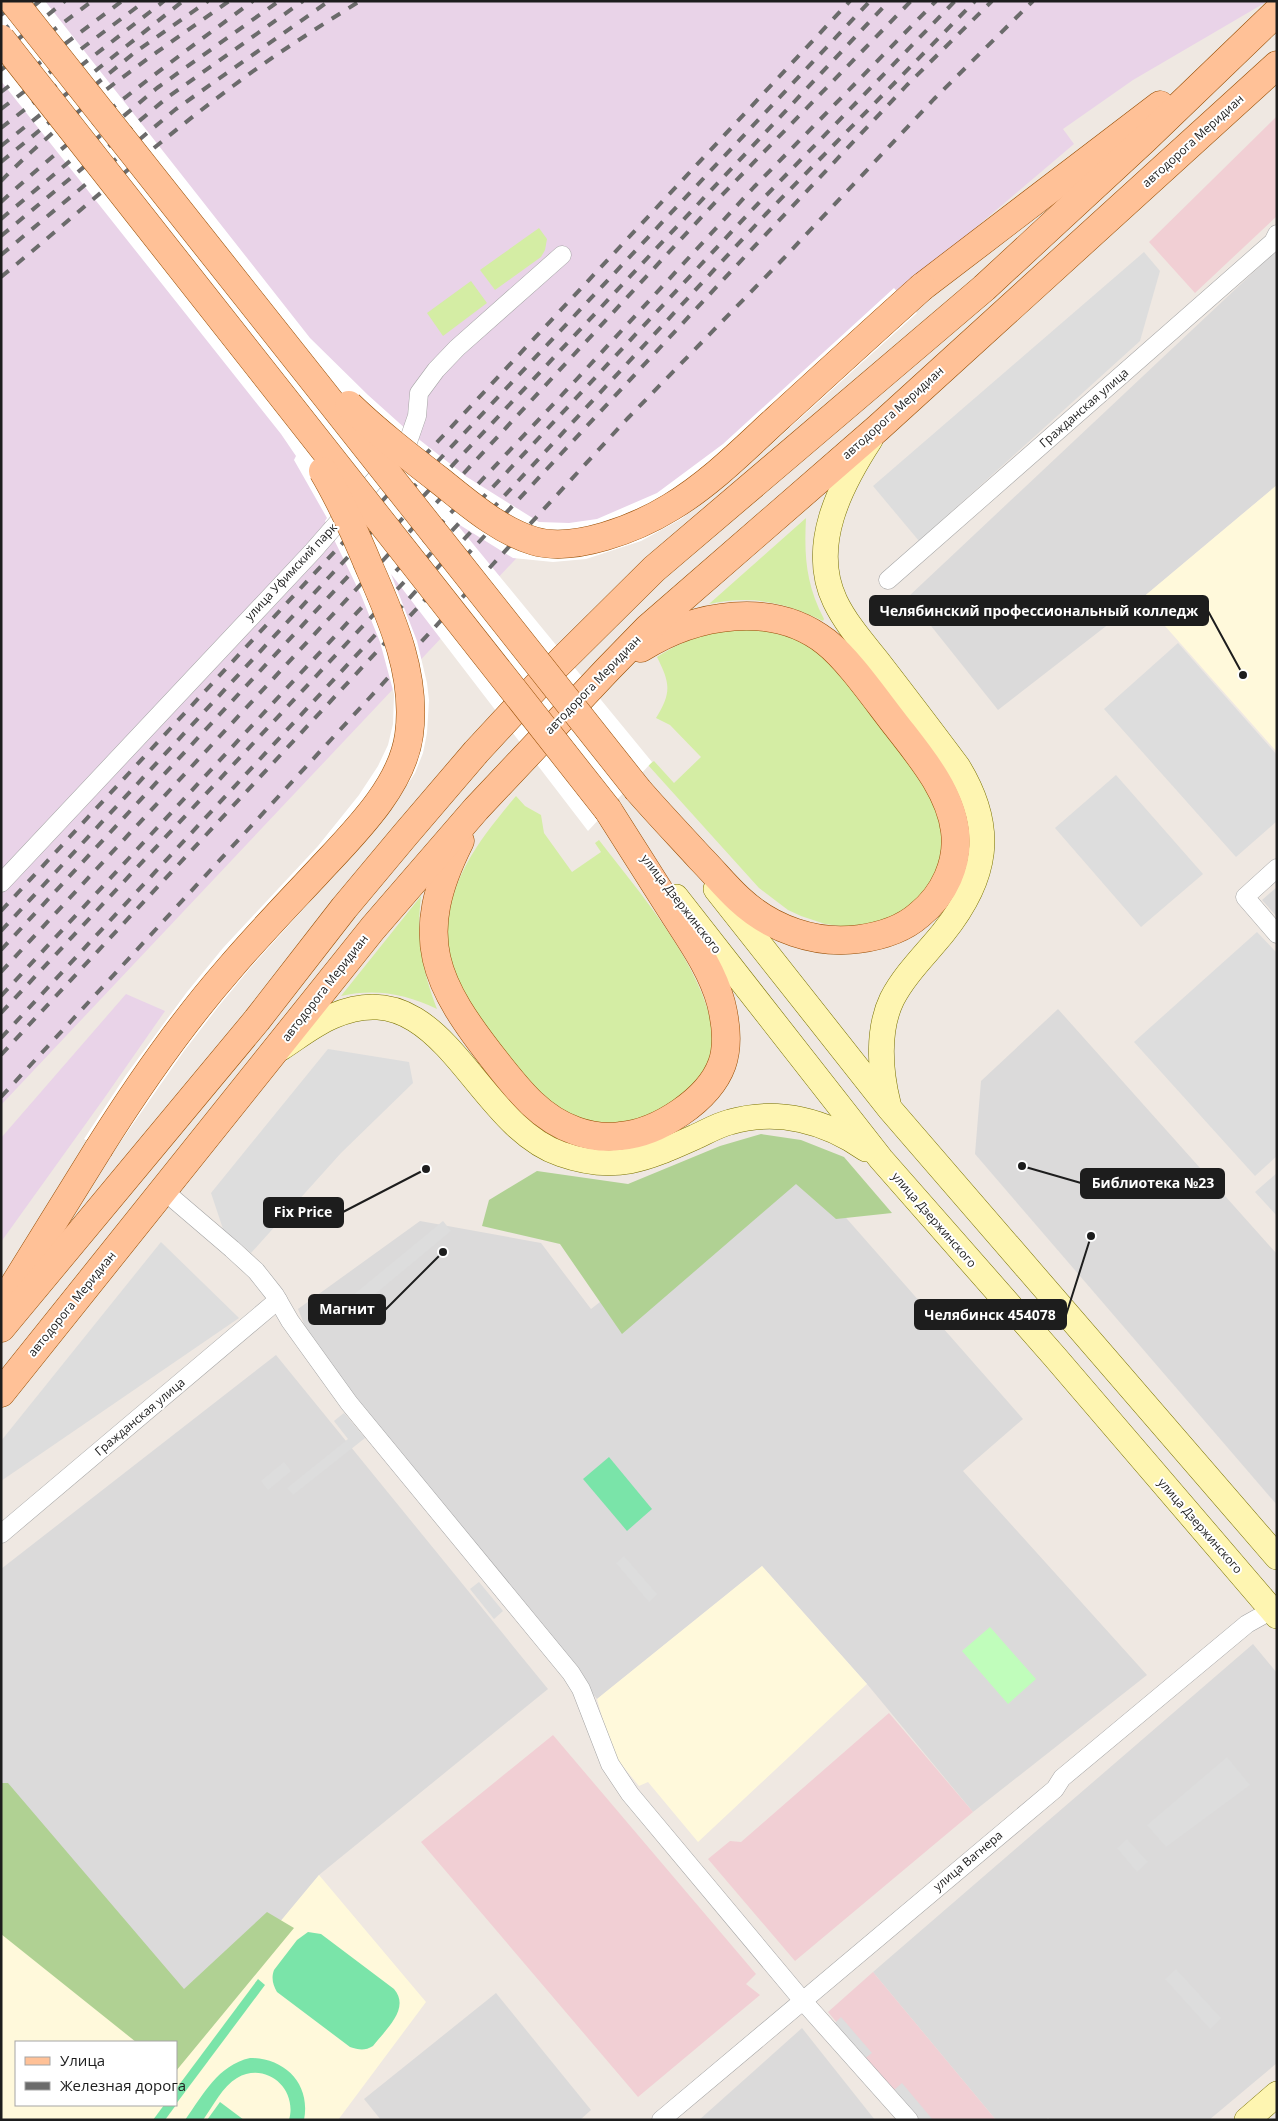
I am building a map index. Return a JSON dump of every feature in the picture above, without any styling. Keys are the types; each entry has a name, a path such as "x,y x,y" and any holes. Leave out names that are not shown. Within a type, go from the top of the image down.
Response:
{"main road":[{"path":"13,1 889,1108 1277,1558"},
{"path":"282,341 363,418 486,516 534,541 556,544 575,542 634,526 671,507 688,495 737,455 922,287 1276,13"},
{"path":"1,1328 257,1020 350,900 476,752 550,672 654,569 984,288 1144,140 1276,13"},
{"path":"1,40 608,810 699,953 714,983 726,1026 726,1046 722,1065 708,1088 679,1113 641,1132 621,1136 599,1136 578,1132 560,1124 541,1112 524,1096 481,1043 448,993 435,952 433,933 436,902 446,868 476,809"},
{"path":"1,52 73,132"},
{"name":"автодорога Меридиан","path":"1,1393 373,928 476,809 608,669 648,628 878,428 1277,65"},
{"path":"1,1306 99,1148 140,1086 210,992 358,828 395,776 408,744 410,717 408,676 389,614 339,498 270,382"},
{"path":"878,428 849,473 836,501 829,524 826,561 831,590 834,600 846,619 942,746 968,784 979,812 984,840 979,869 964,902 943,933 900,986 889,1007 883,1036 881,1067 889,1108"},
{"path":"608,669 647,644 686,625 707,620 749,616 770,617 791,623 810,632 826,642 841,657 893,721 932,774 943,792 953,821 956,852 953,864 937,897 924,911 902,927 890,933 852,940 814,937 783,928 767,920 739,900 638,790"},
{"name":"улица Дзержинского","path":"608,810 881,1160 1275,1610"},
{"path":"273,1054 332,1016 356,1009 386,1007 406,1013 431,1030 507,1119 522,1133 540,1145 579,1160 598,1163 636,1160 656,1154 729,1122 751,1117 772,1116 798,1118 827,1127 857,1143 881,1160"},
{"path":"1247,2120 1277,2094"}],"street":[{"name":"Гражданская улица","path":"888,580 1273,242 1277,234"},
{"name":"улица Уфимский парк","path":"1,883 313,551 408,442 417,416 419,393 441,364 562,255"},
{"path":"1277,868 1245,897 1277,934"},
{"path":"163,1190 256,1271 349,1404 571,1673 581,1689 610,1764 630,1794 803,2001 909,2120"},
{"name":"Гражданская улица","path":"1,1534 278,1300"},
{"name":"улица Вагнера","path":"661,2120 1055,1788 1062,1778 1246,1624 1275,1610"}],"shaded area":[{"path":"1,1 1268,1 1133,80 1063,129 1074,144 914,280 739,441 624,522 543,530 1,1105"},
{"path":"1277,116 1277,216 1195,293 1149,242"},
{"path":"1277,250 1277,485 1141,599 998,710 908,597"},
{"path":"1144,252 1160,271 1140,341 919,541 873,486"},
{"path":"1277,485 1277,752 1141,599"},
{"path":"1178,643 1277,755 1277,821 1236,857 1104,709"},
{"path":"1116,775 1203,874 1141,927 1055,828"},
{"path":"1277,887 1277,917 1262,900"},
{"path":"1257,932 1277,953 1277,1156 1255,1176 1134,1042"},
{"path":"126,994 165,1011 1,1242 1,1138"},
{"path":"1058,1009 1277,1254 1277,1505 975,1154 981,1081"},
{"path":"328,1049 409,1062 413,1083 341,1153 251,1253 223,1229 211,1193"},
{"path":"778,1164 811,1178 1023,1419 963,1471 1147,1675 973,1812 867,1684 762,1566 597,1699 318,1359 298,1309 420,1221 541,1243 591,1309"},
{"path":"1277,1173 1277,1216 1255,1192"},
{"path":"443,1221 451,1231 356,1310 347,1300"},
{"path":"161,1242 239,1318 1,1481 1,1441"},
{"path":"276,1355 548,1689 319,1875 189,2032 1,1837 1,1569"},
{"path":"344,1413 365,1438 293,1495 287,1488 348,1439 334,1421"},
{"path":"284,1462 291,1471 268,1490 261,1481"},
{"path":"624,1556 657,1594 649,1602 616,1563"},
{"path":"762,1566 867,1684 698,1842 648,1782 639,1786 612,1753 597,1699"},
{"path":"479,1582 503,1611 494,1619 470,1589"},
{"path":"1253,1644 1277,1673 1277,2063 1209,2120 1050,2120 1048,2118 1046,2120 996,2120 873,1972"},
{"path":"889,1713 973,1812 795,1961 708,1859 730,1841 741,1842"},
{"path":"553,1735 756,1974 746,1984 760,1995 638,2097 421,1842"},
{"path":"1227,1757 1250,1785 1166,1847 1147,1825"},
{"path":"1,1837 189,2031 319,1875 426,2002 338,2120 1,2120"},
{"path":"1127,1839 1148,1862 1137,1872 1117,1848"},
{"path":"1176,1969 1221,2018 1210,2029 1165,1979"},
{"path":"873,1972 996,2120 918,2120 828,2012"},
{"path":"496,1993 591,2110 580,2120 381,2120 364,2099"},
{"path":"841,2017 872,2053 864,2059 834,2024"},
{"path":"802,2028 875,2120 699,2120"},
{"path":"902,2083 933,2120 918,2120 894,2090"}],"green space":[{"path":"539,228 547,239 545,250 541,257 495,290 480,270"},
{"path":"471,281 487,303 443,336 427,313"},
{"path":"806,518 806,558 813,594 824,619 823,621 795,609 768,602 740,600 709,604"},
{"path":"746,629 762,630 789,637 808,645 822,656 862,701 918,775 937,809 945,840 939,870 920,899 888,921 848,927 825,924 788,910 759,888 648,765 654,761 674,783 701,757 670,725 656,718 667,694 667,681 657,657 668,650 699,637"},
{"path":"516,796 525,806 541,815 544,833 572,872 601,852 595,843 599,840 664,926 679,949 703,997 713,1031 713,1046 709,1060 702,1074 690,1087 660,1110 643,1118 626,1124 609,1126 593,1124 556,1106 527,1078 487,1029 455,977 450,960 448,941 452,900 467,863 478,845"},
{"path":"421,896 420,940 427,980 437,1009 402,996 390,994 366,993 341,996"},
{"path":"761,1134 801,1140 844,1157 892,1213 836,1219 796,1184 622,1334 560,1244 482,1226 489,1200 537,1171 628,1184 720,1146"},
{"path":"609,1457 652,1509 627,1531 583,1479"},
{"path":"990,1627 1036,1679 1008,1704 962,1651"},
{"path":"1,1783 8,1783 184,1989 267,1912 294,1928 178,2069 178,2041 135,2041 1,1934"},
{"path":"308,1932 321,1934 394,1989 400,2004 398,2012 373,2046 362,2050 350,2047 277,1992 274,1987 274,1970 297,1940"},
{"path":"258,1979 265,1985 178,2101 178,2086"},
{"path":"250,2058 263,2059 274,2063 284,2068 293,2076 303,2095 305,2107 304,2120 289,2120 291,2109 289,2098 284,2089 277,2081 259,2073 248,2074 232,2082 223,2091 203,2120 185,2120 205,2091 220,2074 229,2067"},
{"path":"220,2102 244,2120 207,2120"},
{"path":"163,2106 175,2106 165,2120 153,2120"}],"pier":[{"path":"1,1 45,1 310,338 407,430 467,477 539,522 569,523 597,519 657,493 723,444 894,288 917,313 733,479 681,519 641,541 586,559 553,562 513,558 455,522 652,762 588,831 391,574 417,641 427,683 429,700 427,733 423,753 415,773 383,821 251,967 218,1007 184,1051 112,1154 84,1139 126,1075 187,992 223,948 318,846 359,795 378,766 388,745 393,724 394,694 380,642 361,595 325,521 327,518 294,460 296,456 281,434 1,81"}],"railway":[{"path":"1,15 19,1"},
{"path":"1,32 40,1"},
{"path":"1,53 65,1"},
{"path":"1,70 92,1"},
{"path":"1,92 122,1"},
{"path":"1,109 145,1"},
{"path":"1,128 164,1"},
{"path":"1,146 183,1"},
{"path":"1,162 134,53 208,1"},
{"path":"1,181 82,108 229,1"},
{"path":"1,202 124,98 253,1"},
{"path":"1,219 157,88 279,1"},
{"path":"1,236 168,97 303,1"},
{"path":"1,255 176,109 329,1"},
{"path":"1,277 145,155 203,109 248,75 360,1"},
{"path":"1,911 850,1"},
{"path":"1,931 330,576 870,1"},
{"path":"1,950 338,587 889,1"},
{"path":"1,972 722,195 911,1"},
{"path":"1,996 754,187 936,1"},
{"path":"1,1013 751,211 955,1"},
{"path":"1,1038 765,215 975,1"},
{"path":"1,1055 736,266 907,85 992,1"},
{"path":"1,1097 627,419 783,259 934,99 1033,1"}],"place":[{"name":"Челябинский профессиональный колледж","path":"1243,675"},
{"name":"Библиотека №23","path":"1022,1166"},
{"name":"Fix Price","path":"426,1169"},
{"name":"Челябинск 454078","path":"1091,1236"},
{"name":"Магнит","path":"443,1252"}]}
